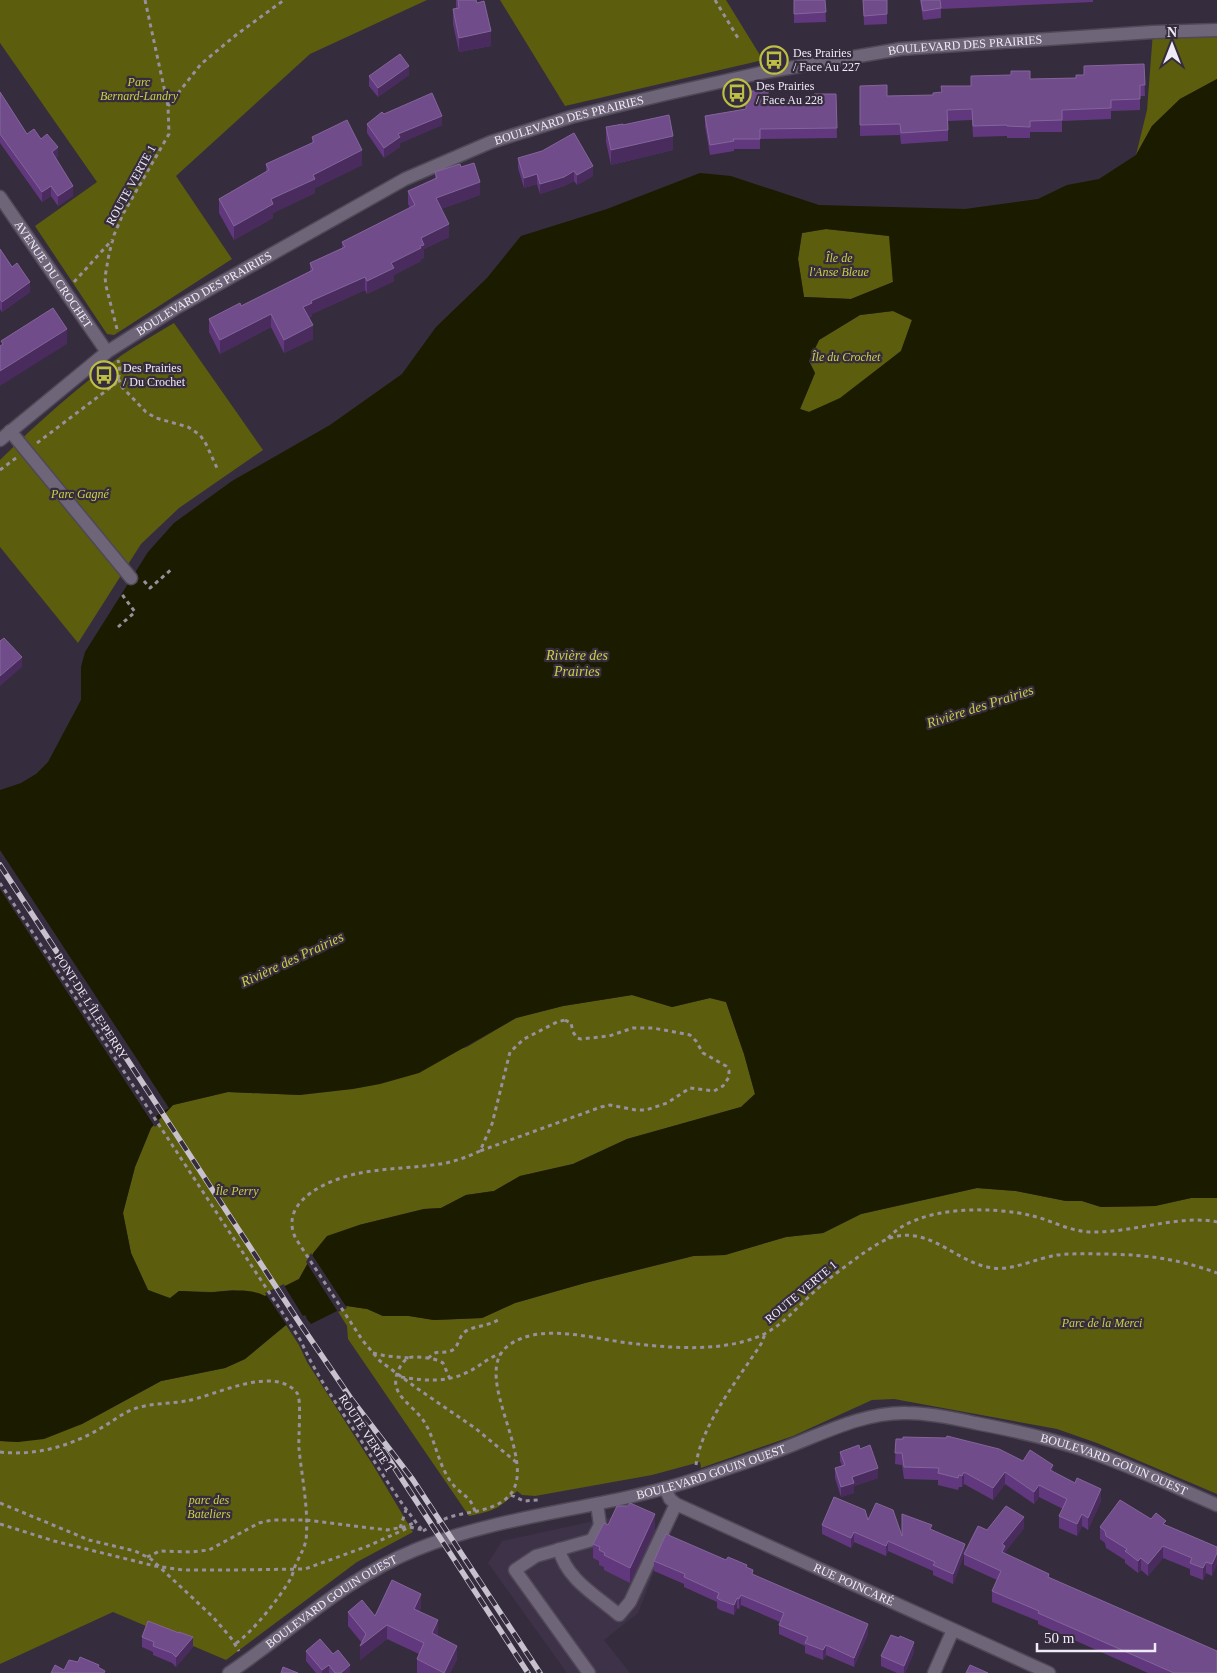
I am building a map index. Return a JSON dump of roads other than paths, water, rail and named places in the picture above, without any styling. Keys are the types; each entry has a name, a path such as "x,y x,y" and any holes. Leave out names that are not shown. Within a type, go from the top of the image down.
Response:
{"street":[{"name":"BOULEVARD DES PRAIRIES","path":"5,435 112,349 184,304 405,180 491,142 571,117 760,73 900,49 1153,32 1217,30"},
{"name":"AVENUE DU CROCHET","path":"0,197 65,291 112,349"},
{"path":"5,435 26,451 136,577"},
{"name":"BOULEVARD GOUIN OUEST","path":"229,1673 359,1580 414,1550 472,1531 665,1488 739,1465 862,1418 882,1414 909,1413 933,1415 1014,1430 1101,1456 1217,1504"},
{"path":"558,1549 562,1562 570,1573 619,1615 630,1602 676,1504 670,1499 665,1488"},
{"path":"589,1673 515,1570 536,1556 592,1540 600,1525 597,1504"},
{"name":"RUE POINCARÉ","path":"676,1504 1049,1673"},
{"path":"934,1673 953,1630"}],"water":[{"name":"Rivière des Prairies","path":"1217,79 1217,1198 1191,1198 1155,1206 1101,1207 1082,1201 1066,1201 1016,1191 977,1188 861,1214 823,1233 786,1237 725,1255 693,1256 585,1283 515,1303 482,1318 434,1320 409,1316 383,1316 367,1309 347,1306 311,1324 306,1318 286,1325 245,1359 225,1368 161,1381 82,1424 44,1439 18,1442 0,1441 0,790 21,783 36,774 48,762 81,700 81,667 85,652 148,552 174,523 232,481 330,425 402,374 436,327 487,278 521,236 607,209 700,173 731,176 819,205 965,209 1038,199 1067,185 1099,179 1136,155 1152,126 1180,99","holes":["826,229 889,236 893,282 851,299 804,297 798,259 802,233","893,311 912,320 901,351 840,398 809,412 800,409 815,373 809,361 819,340 860,315","632,995 672,1007 710,998 726,1002 744,1054 755,1094 741,1107 627,1139 573,1164 520,1176 494,1191 466,1195 441,1208 424,1209 359,1225 327,1236 314,1252 299,1279 265,1296 247,1291 179,1291 170,1298 148,1290 131,1253 123,1213 135,1167 151,1128 173,1105 228,1092 300,1095 380,1084 419,1073 516,1018 563,1006"]}],"railway":[{"path":"0,865 299,1322 352,1400 413,1480 540,1673"},
{"path":"383,1450 528,1673"}],"place":[{"name":"Des Prairies / Face Au 227","path":"774,60"},
{"name":"Des Prairies / Face Au 228","path":"737,93"},
{"name":"Des Prairies / Du Crochet","path":"104,375"}],"park label":[{"name":"Parc Bernard-Landry","path":"139,89"},
{"name":"Île de l'Anse Bleue","path":"839,265"},
{"name":"Île du Crochet","path":"846,357"},
{"name":"Parc Gagné","path":"80,494"},
{"name":"Île Perry","path":"237,1191"},
{"name":"Parc de la Merci","path":"1102,1323"},
{"name":"parc des Bateliers","path":"209,1507"}]}
